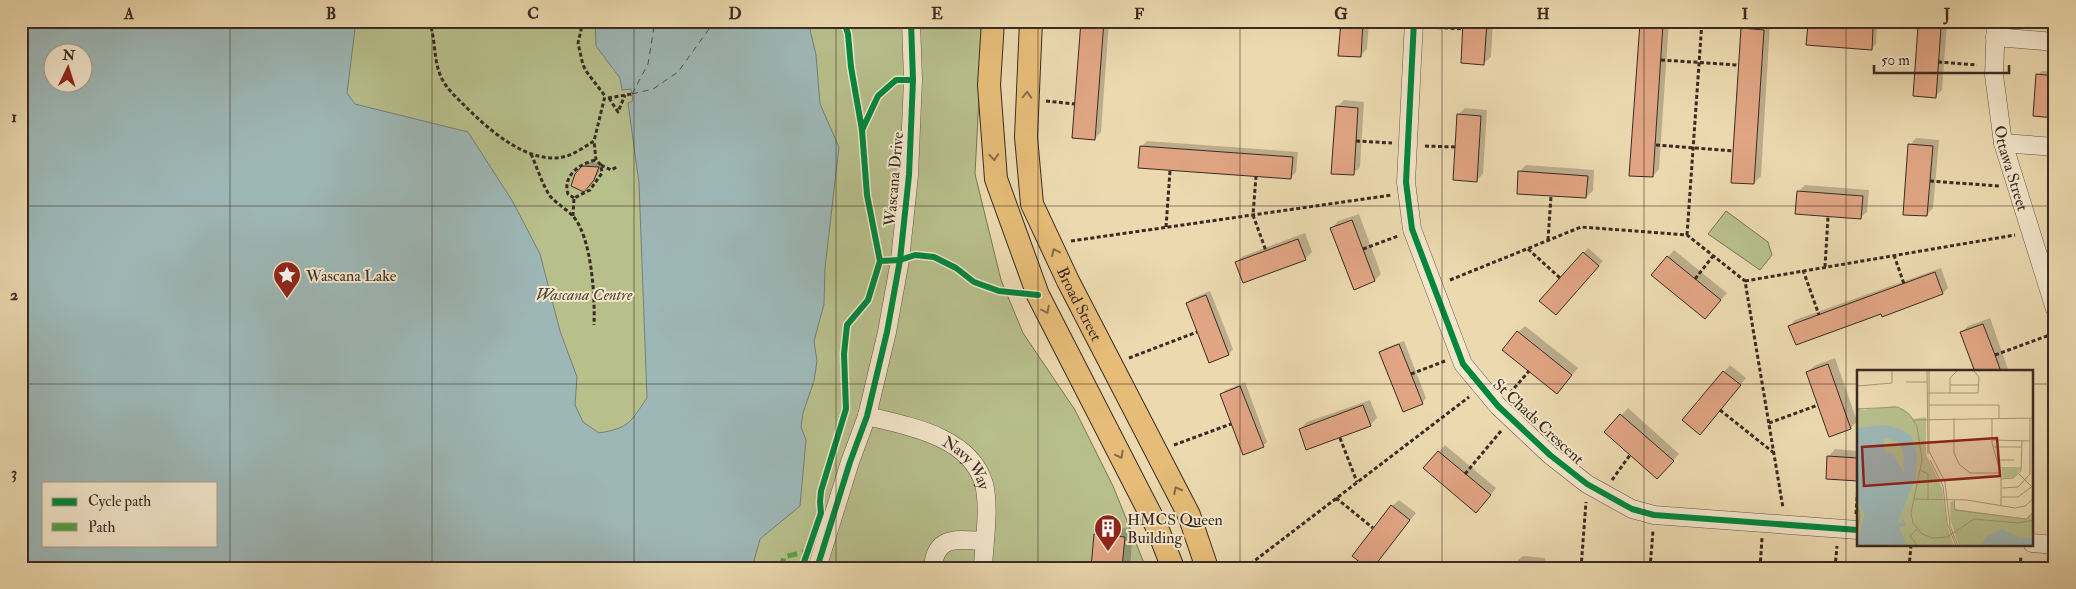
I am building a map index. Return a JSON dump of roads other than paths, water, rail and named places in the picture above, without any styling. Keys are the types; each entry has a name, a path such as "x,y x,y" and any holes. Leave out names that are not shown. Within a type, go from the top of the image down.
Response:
{"main road":[{"name":"Broad Street","path":"994,21 989,85 996,179 1038,294 1156,525 1173,568"},
{"name":"Broad Street","path":"1031,21 1026,137 1032,204 1050,243 1189,515 1207,568"}],"street":[{"name":"Wascana Drive","path":"817,568 850,462 867,416 887,332 900,260 909,176 913,80 911,21"},
{"name":"St Chads Crescent","path":"1414,21 1406,182 1412,230 1463,364 1498,407 1550,455 1587,484 1632,509 1654,515 1851,529"},
{"path":"1996,29 2055,42"},
{"name":"Ottawa Street","path":"1996,29 1995,66 2003,143 2055,309"},
{"path":"2003,143 2055,147"},
{"name":"Navy Way","path":"867,416 925,431 949,443 965,455 978,469 984,484 986,500 983,568"},
{"path":"933,568 933,558 943,543 950,540 984,541"},
{"path":"2034,543 2055,545"}],"water":[{"name":"Wascana Lake","path":"21,21 356,21 347,93 355,104 468,132 513,202 540,254 560,331 577,377 575,405 583,422 599,433 617,429 628,423 647,398 639,183 628,103 633,101 631,89 622,90 620,78 596,46 595,21 808,21 816,55 820,104 839,147 825,268 824,304 814,341 817,361 814,381 803,413 801,427 806,440 800,506 760,539 752,568 21,568"}],"place":[{"name":"Wascana Lake","path":"287,299"},
{"name":"HMCS Queen Building","path":"1108,552"}],"park label":[{"name":"Wascana Centre","path":"584,294"}]}
